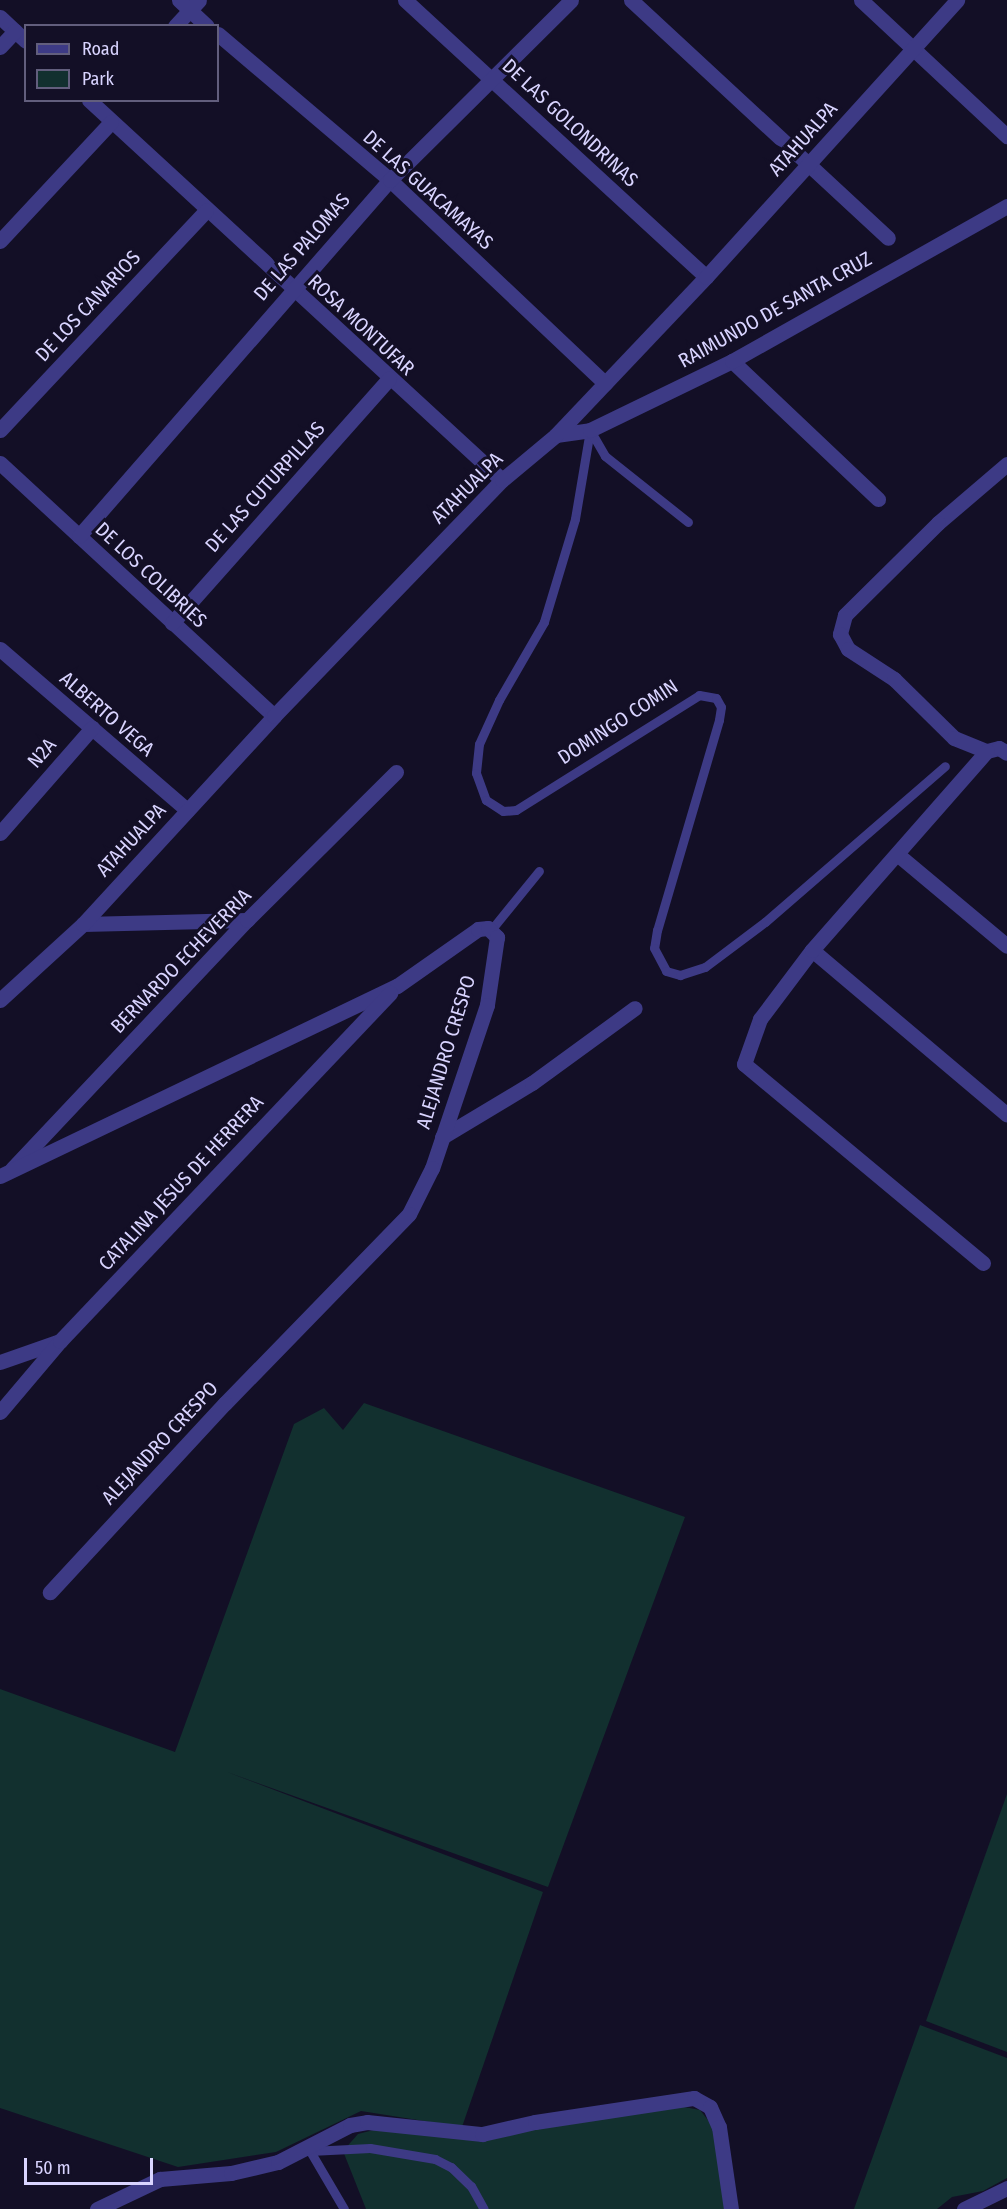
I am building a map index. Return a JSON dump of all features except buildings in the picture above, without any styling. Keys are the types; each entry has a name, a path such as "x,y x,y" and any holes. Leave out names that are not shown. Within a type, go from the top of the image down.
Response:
{"street":[{"name":"DE LAS GOLONDRINAS","path":"405,0 706,277"},
{"name":"DE LAS PALOMAS","path":"79,536 292,289 390,180 571,0"},
{"path":"631,0 888,238"},
{"path":"861,0 1007,136"},
{"name":"ATAHUALPA","path":"0,1000 83,924 274,716 502,480 556,435 706,277 957,0"},
{"path":"176,24 189,3 205,24"},
{"path":"0,17 20,36 0,46"},
{"name":"DE LAS GUACAMAYAS","path":"219,35 390,180 605,383"},
{"name":"ROSA MONTUFAR","path":"96,103 111,122 207,212 502,480"},
{"path":"0,241 111,122"},
{"name":"RAIMUNDO DE SANTA CRUZ","path":"556,435 590,430 732,361 1007,206"},
{"name":"DE LOS CANARIOS","path":"0,430 207,212"},
{"path":"732,361 878,499"},
{"name":"DE LAS CUTURPILLAS","path":"172,623 389,379"},
{"name":"DE LOS COLIBRIES","path":"0,464 274,716"},
{"path":"987,752 954,738 894,680 848,649 840,634 841,622 938,523 1007,464"},
{"name":"ALBERTO VEGA","path":"2,653 187,810"},
{"name":"N2A","path":"0,833 92,728"},
{"path":"983,1263 744,1064 759,1019 812,950 987,752 999,748 1007,753"},
{"name":"BERNARDO ECHEVERRIA","path":"2,1178 248,920 396,772"},
{"path":"897,854 1007,946"},
{"path":"83,924 248,920"},
{"name":"ALEJANDRO CRESPO","path":"2,1178 397,986 478,929 491,930 497,943 487,1005 423,1192 392,1234 225,1402 50,1592"},
{"path":"812,950 1007,1115"},
{"name":"CATALINA JESUS DE HERRERA","path":"0,1412 60,1341 397,986"},
{"path":"442,1137 532,1083 635,1008"},
{"path":"0,1362 60,1341"},
{"path":"97,2209 160,2179 231,2173 278,2162 313,2147 350,2125 367,2122 482,2134 535,2122 694,2098 710,2107 719,2127 731,2209"},
{"path":"964,2209 1007,2188"}],"lane":[{"path":"590,430 605,456 688,522"},
{"name":"DOMINGO COMIN","path":"590,430 575,519 544,622 491,717 477,750 476,773 486,800 503,811 516,810 699,695 716,698 721,706 719,720 657,930 654,948 666,971 680,975 705,967 765,922 945,766"},
{"path":"491,930 539,871"},
{"path":"344,2209 313,2147 370,2148 435,2159 451,2167 471,2186 484,2209"}],"green space":[{"path":"364,1403 685,1517 548,1887 227,1772 543,1892 462,2127 361,2111 276,2152 178,2167 0,2108 0,1689 175,1752 294,1424 324,1408 343,1430"},
{"path":"1007,1794 1007,2052 926,2021"},
{"path":"920,2025 1007,2058 1007,2178 983,2191 952,2197 937,2209 854,2209"},
{"path":"679,2106 700,2110 715,2129 725,2209 366,2209 343,2151 358,2134 385,2127 487,2140 522,2131"}]}
